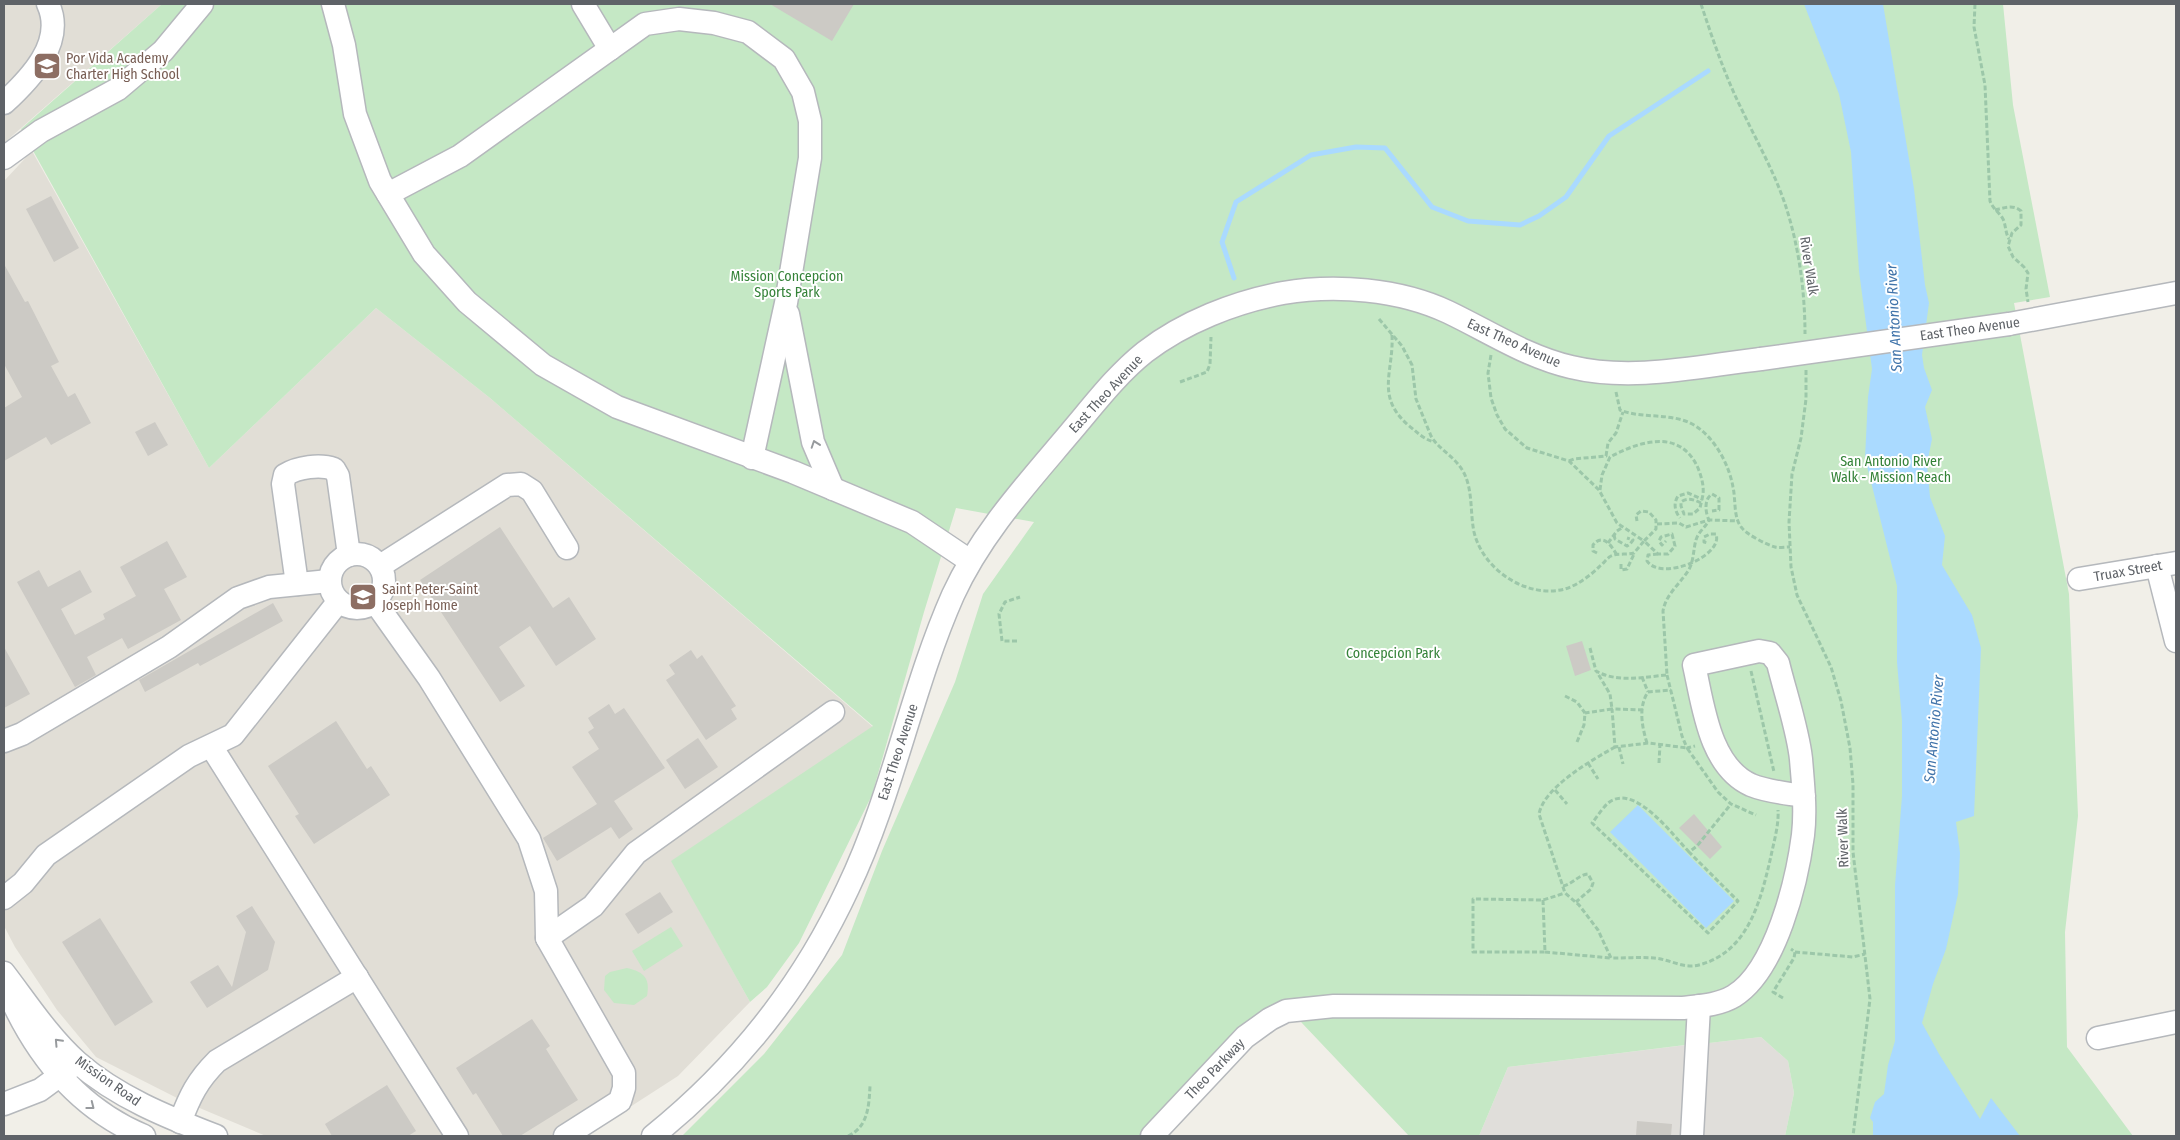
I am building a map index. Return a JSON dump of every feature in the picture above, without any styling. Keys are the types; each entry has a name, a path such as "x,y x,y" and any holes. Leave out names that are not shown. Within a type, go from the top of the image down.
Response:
{"street":[{"path":"4,104 30,79 41,61 51,35 51,18 48,4"},
{"path":"4,158 41,130 118,89 162,51 202,4"},
{"path":"333,4 344,45 355,114 380,181 424,254 467,302 543,365 617,408 833,489 912,522 970,561"},
{"path":"582,4 610,49"},
{"path":"388,194 460,156 645,24 679,19 714,22 748,32 784,59 803,92 810,121 810,158 786,303 752,458"},
{"name":"East Theo Avenue","path":"653,1136 707,1090 750,1043 783,1000 818,946 849,886 875,822 925,670 952,599 970,561 1010,504 1108,388 1146,352 1190,324 1236,305 1286,293 1333,289 1377,292 1412,299 1442,309 1508,342 1565,366 1590,372 1647,372 1761,359 2008,324 2176,293"},
{"path":"786,303 813,442 833,489"},
{"path":"297,584 283,484 285,474 292,470 326,466 334,469 338,476 349,555"},
{"path":"380,566 507,485 521,484 532,491 567,548"},
{"path":"360,554 372,558 380,566 384,575 384,585 381,594 375,602 364,608 350,608 338,602 331,592 329,580 331,569 339,560 349,555 360,554"},
{"path":"2167,565 2176,641"},
{"name":"Truax Street","path":"2079,579 2167,565"},
{"path":"4,742 22,734 169,648 238,598 269,588 329,580"},
{"path":"4,898 23,883 46,855 182,762 233,735 338,602"},
{"path":"375,602 429,678 529,839 546,891 547,938 624,1073 624,1088 620,1101 565,1136"},
{"path":"1692,1136 1699,1006 1715,1004 1734,996 1749,982 1765,962 1776,940 1796,870 1803,834 1804,796 1801,756 1778,662 1770,653 1759,651 1694,665 1711,737 1719,753 1733,771 1750,784 1778,792 1804,796"},
{"path":"547,938 593,906 636,853 833,712"},
{"path":"211,746 457,1136"},
{"name":"Mission Road","path":"4,973 47,1030 77,1062 141,1105 183,1127 216,1136"},
{"path":"183,1127 191,1094 202,1076 217,1062 357,977"},
{"name":"Mission Road","path":"4,982 22,1024 42,1056 59,1076 91,1106 126,1129 144,1136"},
{"name":"Theo Parkway","path":"1152,1136 1245,1037 1270,1019 1286,1011 1334,1006 1673,1008 1699,1006"},
{"path":"2098,1038 2176,1022"},
{"path":"4,1104 40,1090 77,1062"}],"path":[{"name":"River Walk","path":"1701,4 1719,58 1741,110 1771,168 1786,208 1798,258 1805,313 1805,342"},
{"path":"1975,4 1974,27 1985,85 1990,201 1994,210 2002,218 2009,239 2010,252 2028,273 2026,289 2028,302"},
{"path":"1994,210 2012,206 2017,207 2021,211 2020,225 2009,239"},
{"path":"1379,319 1402,346 1412,365 1416,398 1426,427 1434,442"},
{"path":"1392,334 1388,386 1392,407 1426,440 1434,442 1451,455 1464,473 1469,489 1477,541 1495,568 1510,579 1539,590 1560,590 1575,585 1599,568 1611,556 1634,554"},
{"path":"1180,382 1208,372 1211,337"},
{"path":"1490,355 1488,373 1491,398 1497,415 1505,429 1527,448 1569,461 1600,491 1617,523 1644,541 1658,554"},
{"name":"River Walk","path":"1806,361 1806,399 1801,438 1792,474 1789,522 1791,567 1797,594 1831,667 1841,701 1850,748 1854,784 1853,852 1870,999 1853,1136"},
{"path":"1615,373 1616,399 1620,410 1644,417 1661,416 1681,419 1696,426 1718,448 1726,465 1733,486 1742,528 1761,541 1775,547 1790,547"},
{"path":"1600,491 1602,475 1608,457 1608,443 1616,433 1623,412"},
{"path":"1569,461 1608,457 1642,442 1655,441 1673,444 1682,448 1694,460 1701,476 1703,487 1702,501 1700,508 1693,514 1684,514 1681,506 1681,502 1684,499 1702,501"},
{"path":"1680,518 1674,503 1678,496 1688,493 1702,501"},
{"path":"1687,748 1667,675 1664,604 1689,570 1698,534 1705,528 1709,520 1706,510 1709,495 1712,494 1719,498 1720,506 1719,510 1712,511"},
{"path":"1621,564 1621,570 1627,569 1634,554 1656,529 1657,524 1652,515 1646,511 1638,513 1637,522"},
{"path":"1657,524 1679,524 1686,527 1709,520 1739,521"},
{"path":"1608,543 1623,527"},
{"path":"1666,541 1662,545 1659,541 1661,537 1672,534 1675,546 1672,551 1668,554 1648,555 1647,558 1648,563 1661,569 1678,568 1700,559 1716,546 1718,541 1716,534 1704,537 1704,542 1708,543"},
{"path":"1614,535 1615,539 1627,546 1633,540 1627,538"},
{"path":"1597,553 1592,551 1595,542 1602,540 1608,543 1617,555"},
{"path":"1017,641 1002,641 999,614 1005,602 1020,597"},
{"path":"1590,648 1596,671 1610,694 1617,747 1623,764"},
{"path":"1565,893 1543,900 1473,899 1472,952 1545,952 1611,958 1655,958 1686,966 1698,965 1717,958 1747,929 1757,910 1762,894 1779,817 1778,792 1758,705 1749,653"},
{"path":"1596,671 1604,676 1620,678 1667,675"},
{"path":"1642,677 1648,692"},
{"path":"1648,692 1670,690"},
{"path":"1647,743 1643,730 1643,700 1648,692"},
{"path":"1565,696 1577,702 1585,713 1584,725 1576,742"},
{"path":"1585,713 1612,709 1643,710"},
{"path":"1611,958 1598,930 1576,902 1565,893 1538,814 1540,805 1588,763 1617,747 1647,743 1687,748 1699,745"},
{"path":"1658,763 1660,744"},
{"path":"1588,763 1598,779"},
{"path":"1555,790 1567,804"},
{"path":"1623,797 1644,806 1689,852 1738,901 1708,933 1592,822 1611,800 1623,797"},
{"path":"1689,852 1697,846 1731,804"},
{"path":"1563,886 1573,884 1583,875 1588,874 1592,878 1591,889 1576,902"},
{"path":"1543,900 1545,952"},
{"path":"1795,952 1853,957 1865,954"},
{"path":"848,1136 861,1128 870,1103 870,1086"}],"shaded area":[{"name":"Por Vida Academy Charter High School","path":"4,4 162,4 4,143"},
{"name":"Saint Peter-Saint Joseph Home","path":"32,151 209,468 376,308 490,398 873,727 672,861 750,1002 678,1076 585,1136 266,1136 183,1101 96,1057 57,1010 15,947 4,926 4,181"},
{"path":"1761,1037 1788,1061 1794,1093 1785,1136 1479,1136 1508,1067 1686,1045 1706,1073 1709,1043"}],"green space":[{"path":"162,4 2003,4 2013,105 2050,297 2014,303 2069,594 2078,816 2065,932 2067,1047 2133,1136 1785,1136 1794,1093 1788,1061 1761,1037 1709,1043 1706,1073 1686,1072 1685,1045 1508,1067 1479,1136 1409,1136 1301,1022 1265,1010 1232,1039 1139,1136 682,1136 764,1054 842,955 882,851 955,682 983,594 1034,522 956,508 872,795 799,943 767,987 750,1002 671,861 873,726 490,398 376,308 209,468 21,129"},
{"path":"671,927 683,946 644,971 632,951"},
{"path":"627,968 642,974 648,985 647,996 634,1005 614,1003 604,990 605,976 610,972"}],"water":[{"name":"San Antonio River","path":"1804,4 1883,4 1914,189 1925,285 1929,303 1922,355 1924,368 1932,390 1925,407 1932,439 1927,464 1930,497 1945,536 1942,565 1972,615 1981,648 1974,816 1956,822 1960,853 1958,894 1946,949 1933,984 1922,1023 1980,1119 1991,1098 2020,1136 1873,1136 1873,1122 1870,1118 1875,1102 1884,1094 1888,1065 1895,1041 1895,885 1902,796 1902,721 1897,662 1897,586 1865,458 1868,397 1872,369 1859,271 1851,152 1839,94"},
{"path":"1638,805 1734,901 1706,928 1610,832"}],"building":[{"path":"770,4 854,4 832,41"},
{"path":"51,196 79,248 54,262 26,209"},
{"path":"4,264 25,302 28,301 59,362 51,366 68,397 75,393 91,423 51,445 46,437 4,461 4,408 22,397 4,364"},
{"path":"155,422 168,445 148,456 135,432"},
{"path":"500,527 553,608 569,597 596,639 556,666 530,626 499,647 525,686 500,702 420,580"},
{"path":"167,541 187,577 164,589 181,620 128,649 122,638 87,657 96,675 75,687 17,582 39,570 48,587 80,570 92,592 61,609 75,635 105,619 103,614 136,596 120,567"},
{"path":"273,603 283,621 200,666 198,663 145,692 139,680"},
{"path":"1582,641 1591,670 1575,676 1566,646"},
{"path":"4,647 30,694 4,708"},
{"path":"691,650 697,659 702,655 736,706 731,709 737,719 706,740 666,680 675,674 669,665"},
{"path":"609,704 615,714 624,708 665,768 614,801 633,829 619,839 611,827 557,861 543,838 597,804 572,767 599,749 588,732 594,728 588,718"},
{"path":"336,721 367,769 371,766 390,795 314,844 295,816 299,814 268,766"},
{"path":"698,738 718,767 685,789 666,760"},
{"path":"1694,814 1722,847 1710,859 1679,828"},
{"path":"660,892 673,912 638,934 625,914"},
{"path":"252,906 275,942 268,970 207,1008 190,982 218,965 232,987 246,932 236,916"},
{"path":"100,918 153,1002 115,1026 62,942"},
{"path":"532,1019 550,1046 546,1049 578,1100 520,1136 503,1136 476,1093 473,1095 456,1068"},
{"path":"387,1085 416,1131 408,1136 332,1136 325,1124"},
{"path":"1637,1121 1672,1124 1671,1136 1636,1136"}],"waterway":[{"path":"1234,278 1222,242 1236,202 1311,155 1356,147 1385,148 1432,207 1468,221 1520,225 1539,216 1566,197 1609,136 1708,71"}],"place":[{"name":"Por Vida Academy Charter High School","path":"47,66"},
{"name":"Saint Peter-Saint Joseph Home","path":"363,597"}],"park label":[{"name":"Mission Concepcion Sports Park","path":"787,284"},
{"name":"San Antonio River Walk - Mission Reach","path":"1891,470"},
{"name":"Concepcion Park","path":"1393,653"}]}
